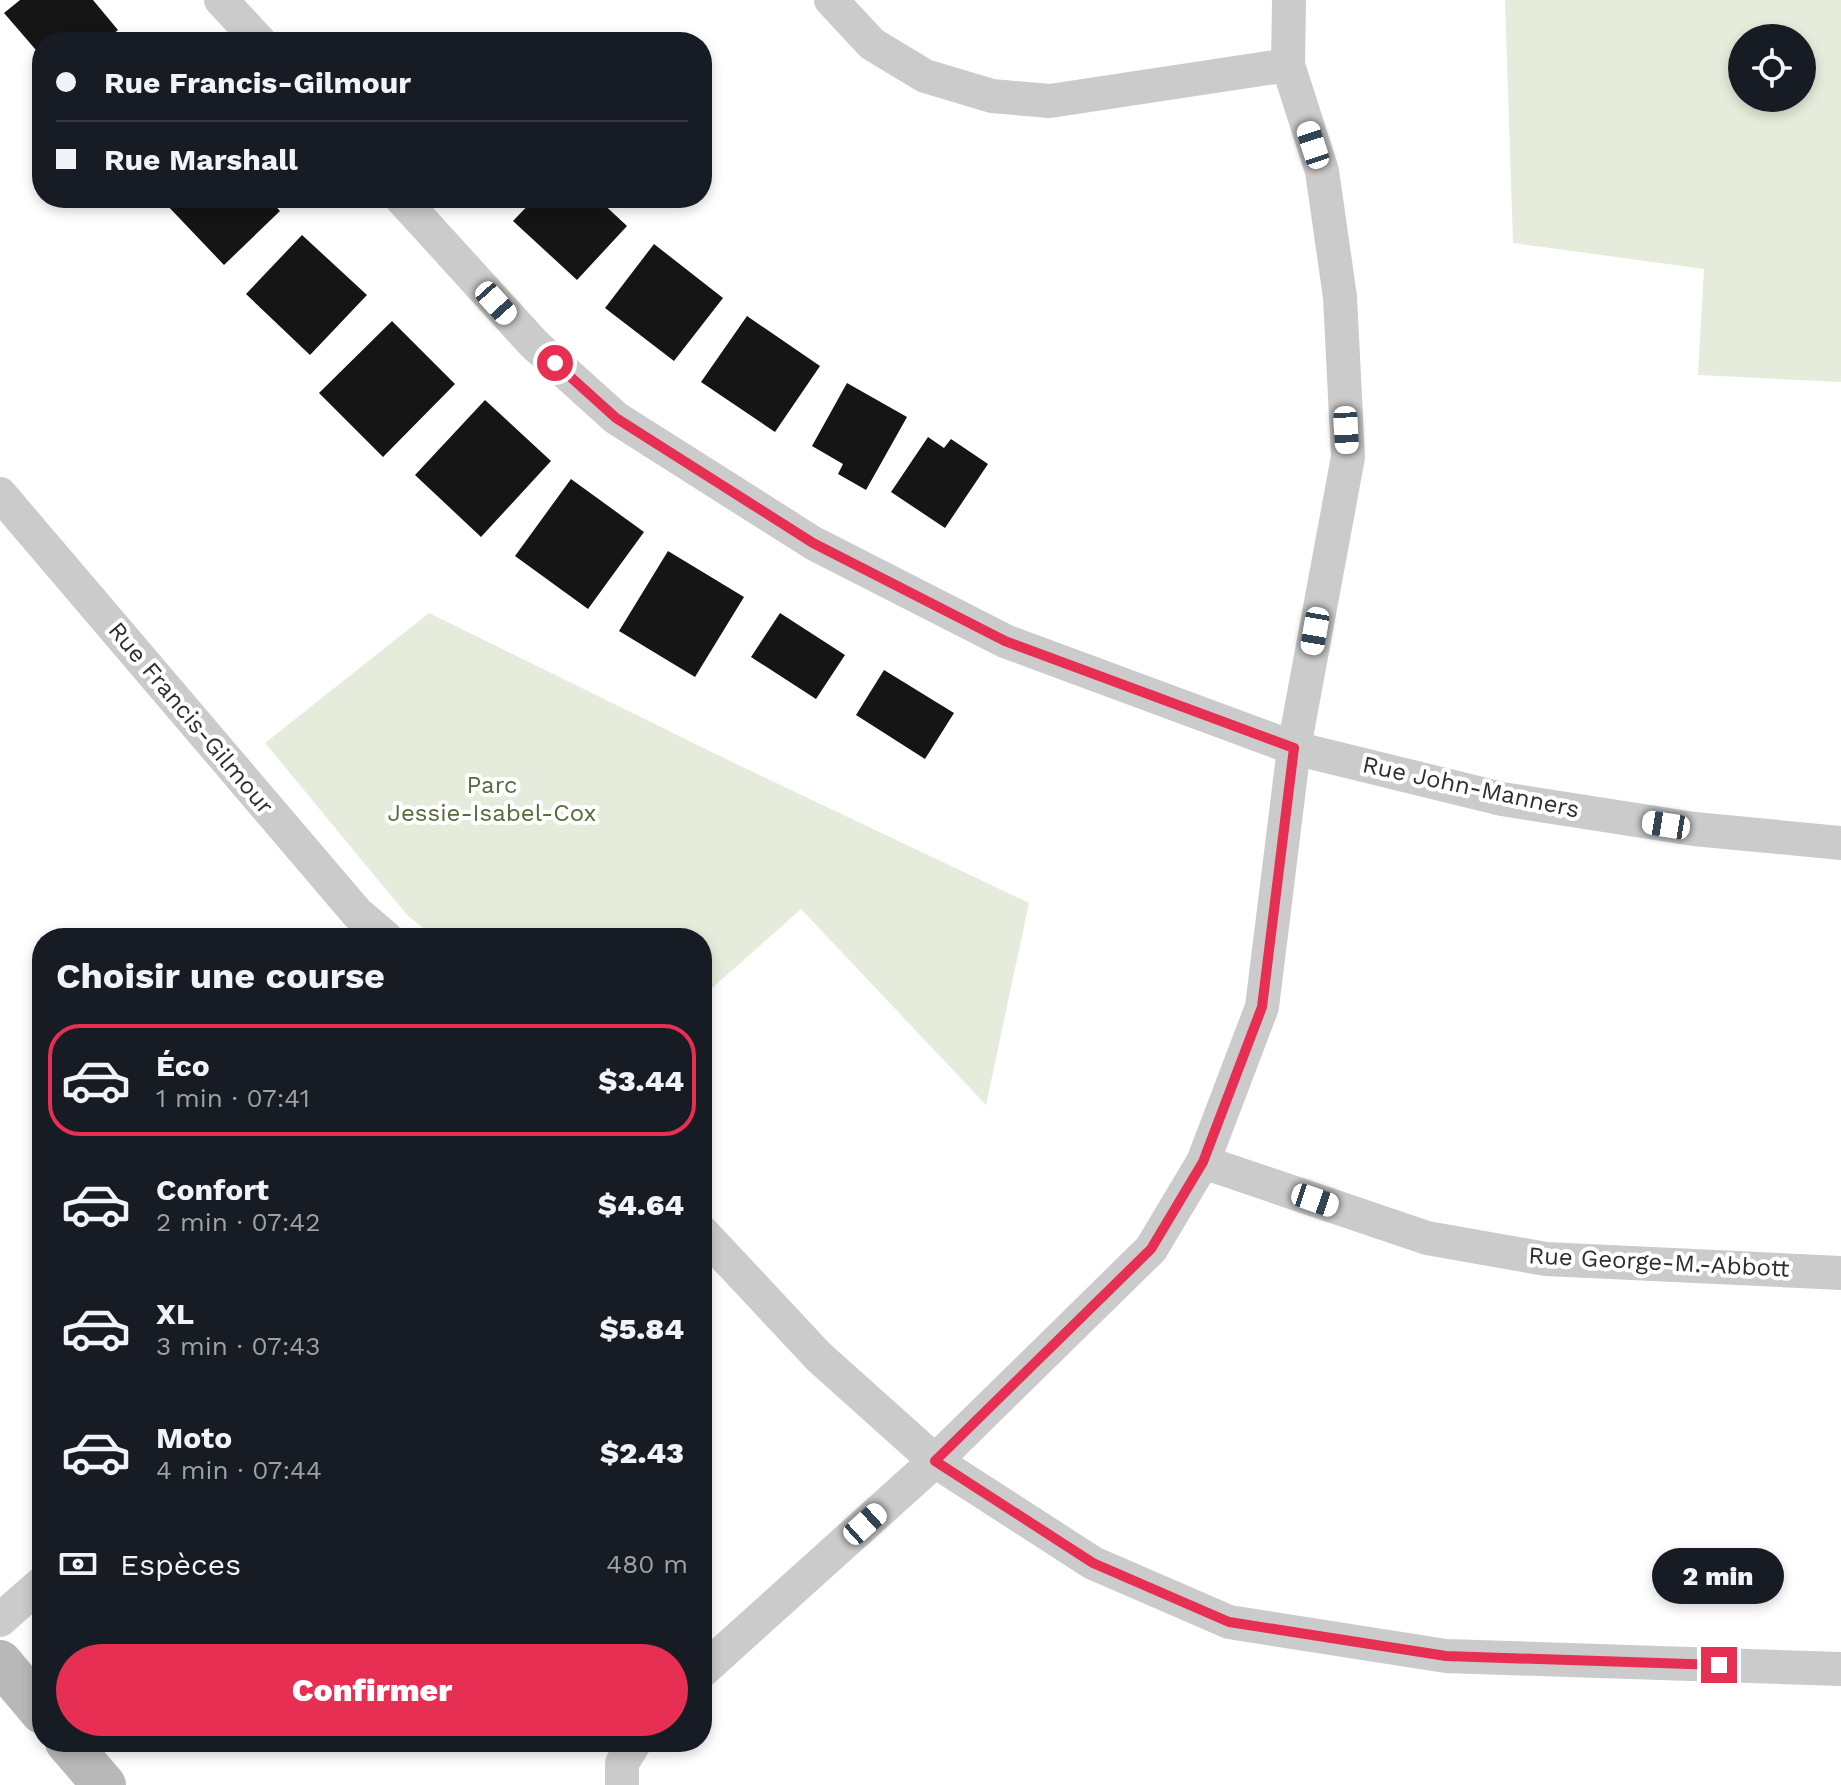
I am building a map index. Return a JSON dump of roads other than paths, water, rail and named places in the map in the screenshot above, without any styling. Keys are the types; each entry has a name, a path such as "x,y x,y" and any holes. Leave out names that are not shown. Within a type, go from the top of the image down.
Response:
{"street":[{"path":"221,0 251,32"},
{"path":"831,0 872,44 925,76 992,96 1050,101 1288,65"},
{"path":"712,1662 935,1461 1151,1249 1203,1162 1262,1007 1294,748 1348,457 1340,297 1322,171 1288,65 1289,0"},
{"path":"410,208 534,344 616,418 813,543 1005,641 1294,748"},
{"name":"Rue Francis-Gilmour","path":"0,494 357,913 374,928"},
{"name":"Rue John-Manners","path":"1294,748 1502,799 1694,829 1841,843"},
{"name":"Rue George-M.-Abbott","path":"1203,1162 1427,1238 1546,1259 1841,1273"},
{"path":"712,1243 819,1357 935,1461 1093,1563 1229,1622 1446,1656 1841,1669"},
{"path":"0,1620 32,1592"},
{"path":"0,1662 32,1700"},
{"path":"76,1752 104,1785"},
{"path":"622,1785 622,1763 629,1752"}],"park label":[{"name":"Parc Jessie-Isabel-Cox","path":"492,799"}]}
